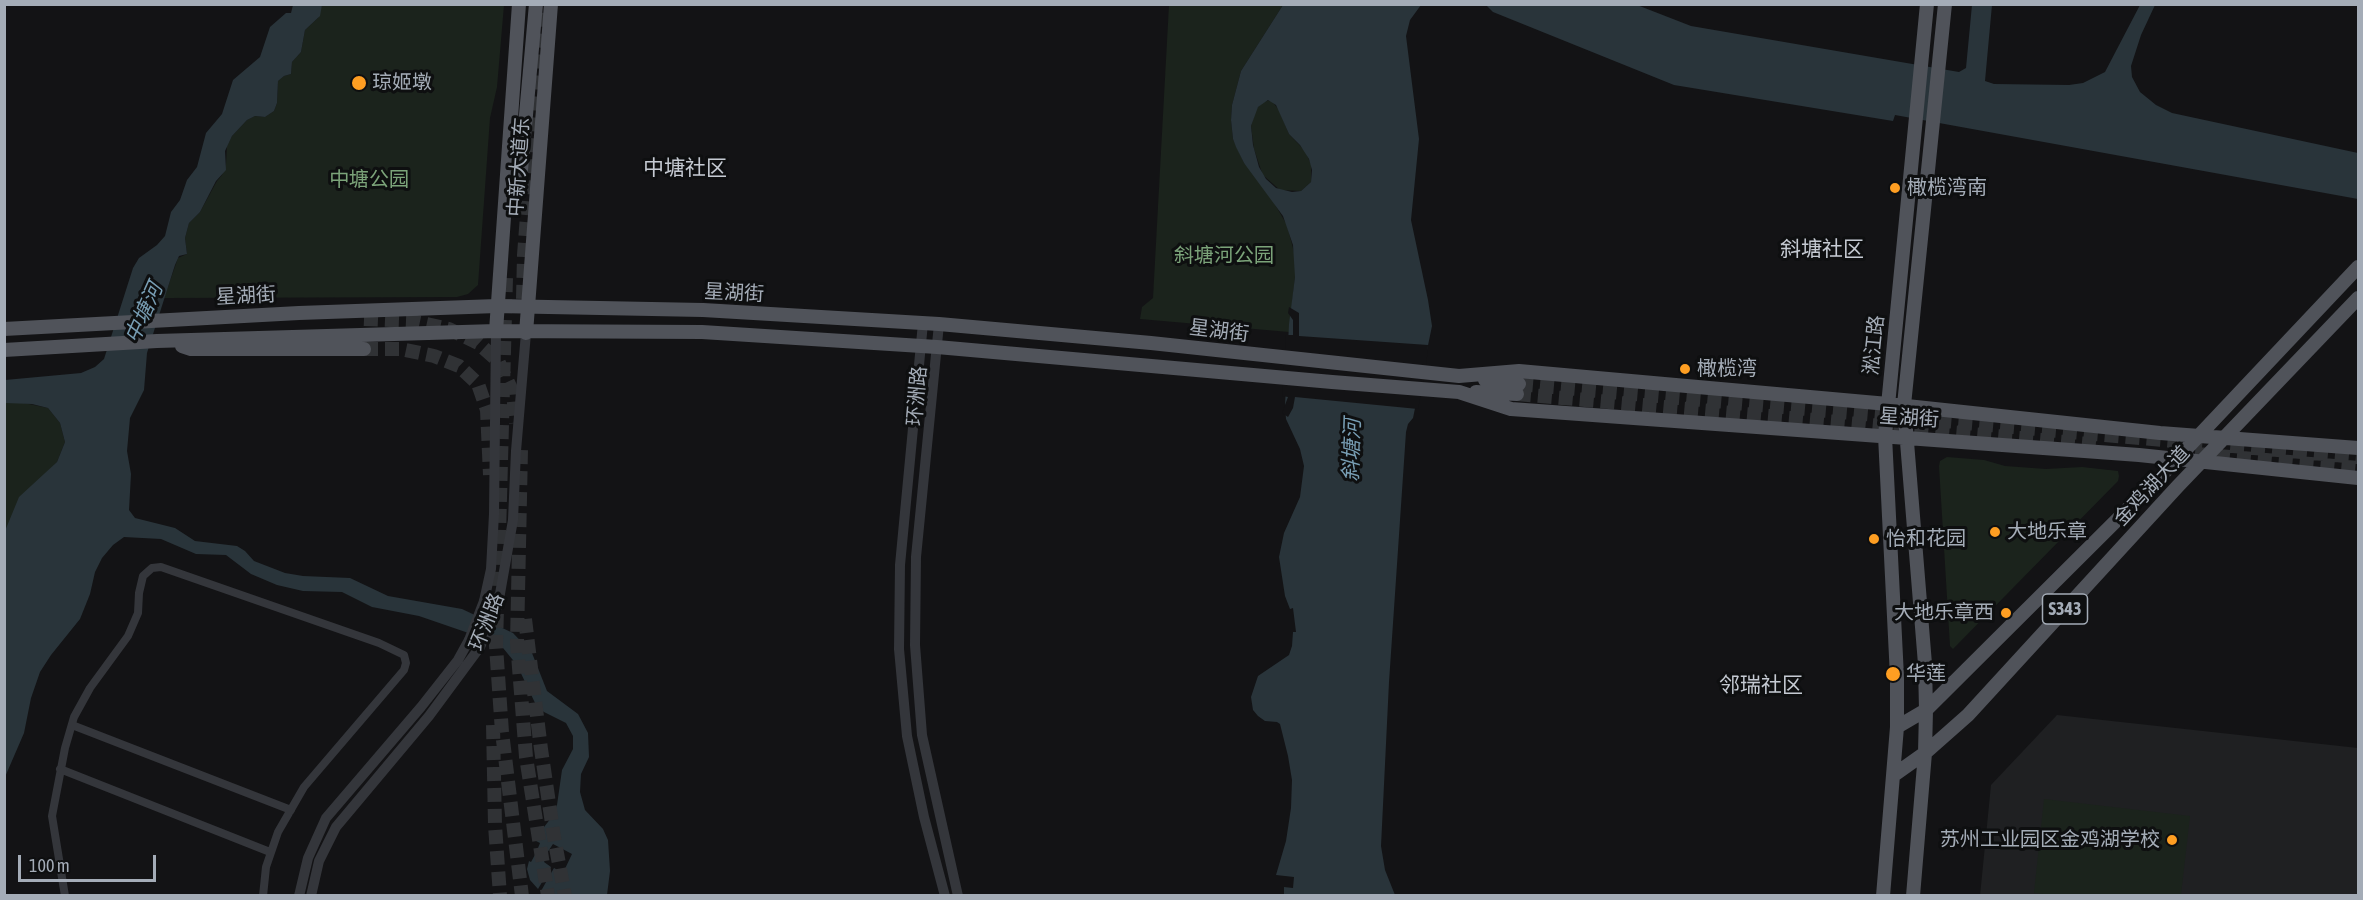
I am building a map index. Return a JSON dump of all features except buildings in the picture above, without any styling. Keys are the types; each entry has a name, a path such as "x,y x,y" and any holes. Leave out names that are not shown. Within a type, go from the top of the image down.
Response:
{"main road":[{"name":"中新大道东","path":"496,331 519,4"},
{"path":"520,181 536,4"},
{"name":"中新大道东","path":"526,333 551,4"},
{"name":"淞江路","path":"1897,727 1897,677 1885,436 1927,4"},
{"name":"淞江路","path":"1926,710 1904,405 1945,4"},
{"name":"金鸡湖大道","path":"1897,727 1926,710 2178,460 2358,267"},
{"name":"金鸡湖大道","path":"1894,775 1925,753 1968,715 2223,438 2358,298"},
{"name":"星湖街","path":"4,329 497,306 703,310 939,324 1151,343 1287,359 1423,371 1518,389 1459,392 1419,390 937,347 702,332 526,333 496,331 161,341 4,350"},
{"path":"165,320 265,323 364,319"},
{"path":"161,341 191,349 364,349"},
{"name":"星湖街","path":"1459,376 1519,371 1904,405 2200,436 2358,448"},
{"name":"星湖街","path":"1459,392 1511,409 1885,436 2202,462 2358,478"},
{"path":"1913,896 1925,753 1926,710"},
{"path":"1883,896 1897,727"}],"street":[{"name":"环洲路","path":"923,323 900,565 899,649 908,736 924,817 945,896"},
{"name":"环洲路","path":"939,324 916,557 915,645 922,735 958,896"},
{"name":"环洲路","path":"299,896 308,858 326,818 458,660 469,640 484,601 491,569 494,514 496,331"},
{"name":"环洲路","path":"311,896 319,861 336,826 429,716 480,647 498,605 513,520 526,333"},
{"path":"65,896 52,816 60,769 72,725 90,688 128,636 138,613 139,592 143,576 152,568 161,567 399,651 404,655 406,663 404,670 304,788 278,832 266,867 263,896"},
{"path":"72,725 291,810"},
{"path":"60,769 270,852"}],"shaded area":[{"name":"苏州工业园区金鸡湖学校","path":"2057,715 2358,748 2358,895 1980,896 1991,785"}],"green space":[{"name":"中塘公园","path":"322,5 504,5 497,87 490,118 478,285 468,294 457,297 164,298 178,258 187,254 185,238 189,223 200,212 222,175 226,164 227,146 232,136 247,120 255,116 265,117 274,111 277,103 278,81 291,74 292,62 301,52 305,30 318,18"},
{"name":"斜塘河公园","path":"1169,5 1283,5 1241,71 1232,105 1231,120 1233,139 1244,163 1262,173 1254,149 1251,126 1256,109 1263,102 1271,100 1279,110 1289,134 1305,151 1311,164 1311,182 1301,191 1280,190 1264,176 1274,203 1287,225 1295,256 1289,332 1140,319 1142,307 1153,298"},
{"path":"5,403 24,403 48,408 60,423 65,442 57,462 5,531"},
{"path":"1947,457 1984,460 2005,466 2046,469 2082,467 2118,471 2119,476 2118,481 1953,649 1950,646 1939,466 1940,461"},
{"path":"2044,799 2190,816 2181,895 2060,896 2034,893"}],"water":[{"name":"中塘河","path":"293,5 322,5 320,16 305,30 301,52 292,62 291,74 278,81 277,103 274,111 265,117 255,116 247,120 232,136 225,151 226,170 216,181 200,212 189,223 185,238 187,254 179,256 175,265 147,353 144,390 130,418 127,451 131,474 129,510 135,518 175,528 195,541 237,546 254,561 285,573 350,578 388,596 462,609 513,633 532,653 547,691 578,714 588,733 589,757 581,774 580,792 585,810 603,829 608,840 610,871 607,895 544,895 541,891 554,868 563,873 572,854 553,844 547,853 538,848 540,843 534,840 551,818 557,805 562,770 573,749 573,736 566,723 544,712 536,705 517,665 503,648 483,638 419,616 372,607 342,592 303,591 277,585 251,574 226,555 196,554 161,539 124,537 113,545 102,558 95,572 90,594 80,619 40,672 31,698 24,733 5,777 5,531 19,497 57,462 65,442 60,423 48,408 32,404 5,403 5,380 81,373 95,367 104,359 133,268 139,258 165,236 171,212 180,200 187,180 197,167 206,133 222,114 233,80 260,57 270,27 286,13 291,13"},
{"name":"斜塘河","path":"1283,5 1421,5 1410,20 1406,36 1419,139 1411,220 1432,326 1413,418 1406,432 1389,682 1381,846 1385,870 1395,895 1284,895 1284,887 1293,888 1294,877 1276,875 1286,841 1292,780 1280,724 1265,721 1258,716 1253,710 1251,697 1258,676 1289,655 1293,632 1296,632 1293,608 1290,609 1285,596 1279,557 1284,533 1300,497 1304,466 1300,449 1286,419 1285,406 1289,324 1295,277 1293,245 1283,216 1244,163 1233,139 1232,105 1241,71","holes":["1268,100 1276,105 1289,134 1309,159 1312,170 1311,182 1301,191 1292,192 1276,188 1266,179 1259,167 1251,126 1258,107"]},
{"path":"1486,5 1637,5 1691,26 1959,72 1966,68 1972,5 1992,5 1985,81 1994,84 2069,85 2083,83 2105,72 2140,5 2155,5 2141,35 2131,66 2132,77 2140,92 2156,105 2172,113 2358,153 2358,199 1895,115 1893,121 1674,85 1493,12"},
{"path":"536,853 546,858 544,862 551,867 538,889 530,880 527,869 529,861 531,862"}],"pier":[{"path":"1289,307 1299,313 1299,336 1428,345 1418,409 1295,397 1288,417 1282,413 1288,397 1282,396 1286,335 1293,335 1293,320 1288,313"}],"tunnel":[{"path":"523,299 524,255 543,4"},
{"path":"506,278 496,646 502,732 522,896"},
{"path":"364,319 412,321 449,329 478,343 498,361 513,393 516,423"},
{"path":"364,349 401,349 434,356 459,366 478,384 487,410 490,475"},
{"path":"1519,384 2358,457"},
{"path":"1517,394 2098,445"},
{"path":"521,450 517,642 526,757 548,896"},
{"path":"2174,452 2358,468"},
{"path":"525,619 541,749 565,896"},
{"path":"493,725 495,825 500,896"}],"place":[{"name":"琼姬墩","path":"359,83"},
{"name":"橄榄湾南","path":"1895,188"},
{"name":"橄榄湾","path":"1685,369"},
{"name":"大地乐章","path":"1995,532"},
{"name":"怡和花园","path":"1874,539"},
{"name":"大地乐章西","path":"2006,613"},
{"name":"华莲","path":"1893,674"},
{"name":"苏州工业园区金鸡湖学校","path":"2172,840"}],"district":[{"name":"中塘社区","path":"685,168"},
{"name":"斜塘社区","path":"1822,249"},
{"name":"邻瑞社区","path":"1761,685"}]}
